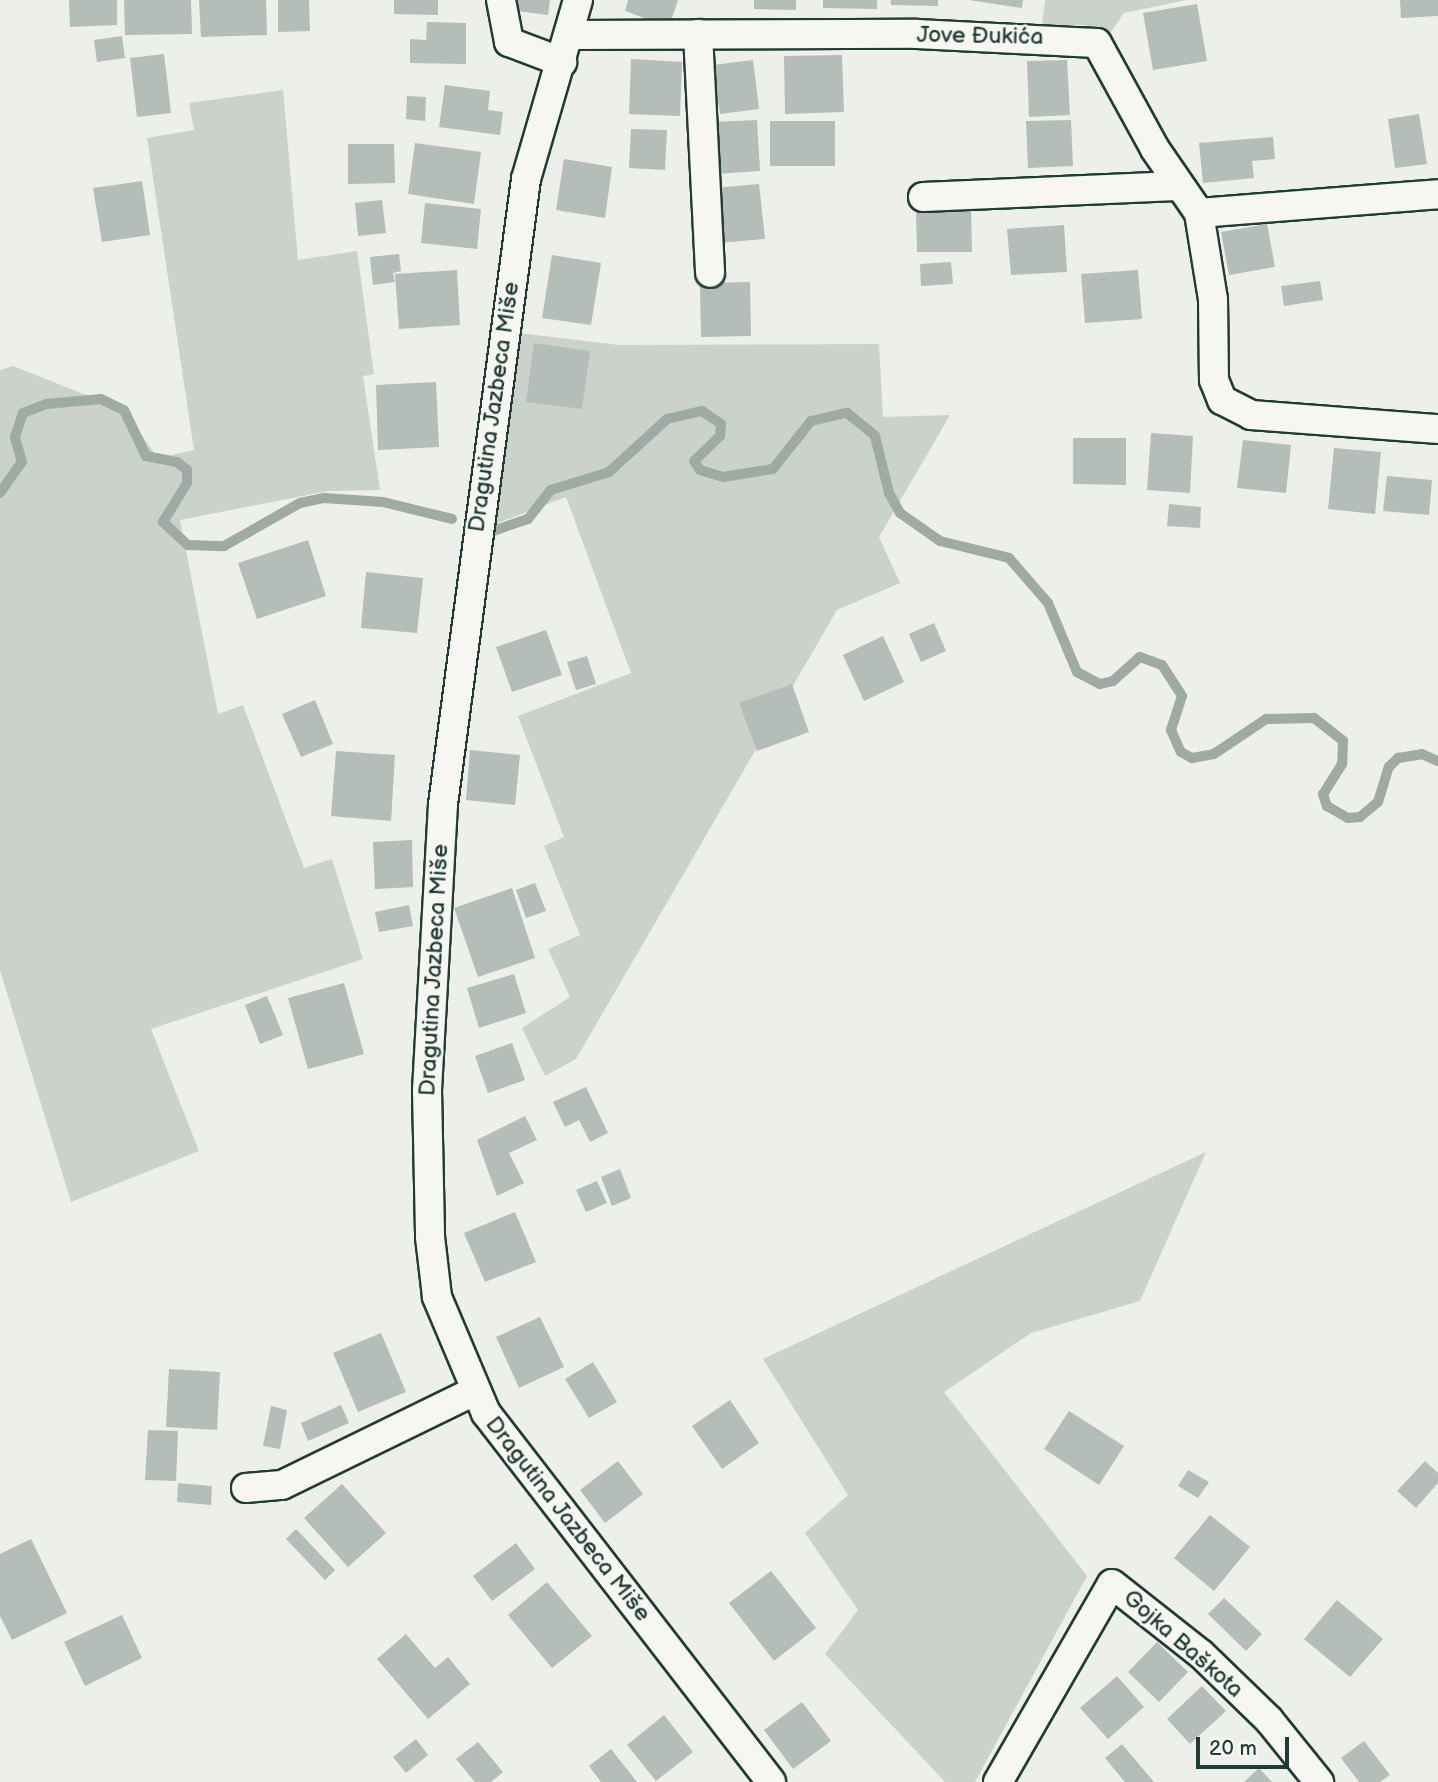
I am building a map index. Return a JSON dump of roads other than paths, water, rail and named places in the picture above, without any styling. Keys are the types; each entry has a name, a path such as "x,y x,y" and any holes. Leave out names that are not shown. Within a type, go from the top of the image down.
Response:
{"street":[{"path":"501,0 509,43 565,49"},
{"name":"Dragutina Jazbeca Miše","path":"578,0 526,178 443,804 427,1090 430,1237 437,1297 486,1413 771,1782"},
{"path":"698,34 710,273"},
{"name":"Jove Đukića","path":"565,49 698,34 1087,39 1104,52 1177,186 1199,213 1213,299 1214,380 1222,400 1251,415 1438,429"},
{"path":"923,197 1177,186"},
{"path":"1199,213 1438,194"},
{"path":"246,1488 282,1485 475,1391"},
{"name":"Gojka Baškota","path":"998,1782 1112,1584 1201,1654 1269,1720 1319,1782"}],"waterway":[{"path":"0,493 22,462 15,437 23,413 47,404 101,399 124,410 146,456 177,462 187,470 187,483 163,522 188,545 224,546 300,503 324,498 383,502 452,519"},
{"path":"493,531 528,519 551,490 609,472 667,419 702,411 721,424 720,436 694,461 700,470 723,477 773,469 811,421 847,413 875,436 889,493 900,513 940,541 1009,558 1048,603 1077,672 1100,684 1113,681 1140,657 1162,665 1182,696 1171,730 1181,752 1192,758 1214,754 1266,719 1314,718 1343,741 1342,764 1323,794 1327,806 1348,818 1360,817 1378,802 1389,767 1398,758 1422,754 1438,761"}]}
